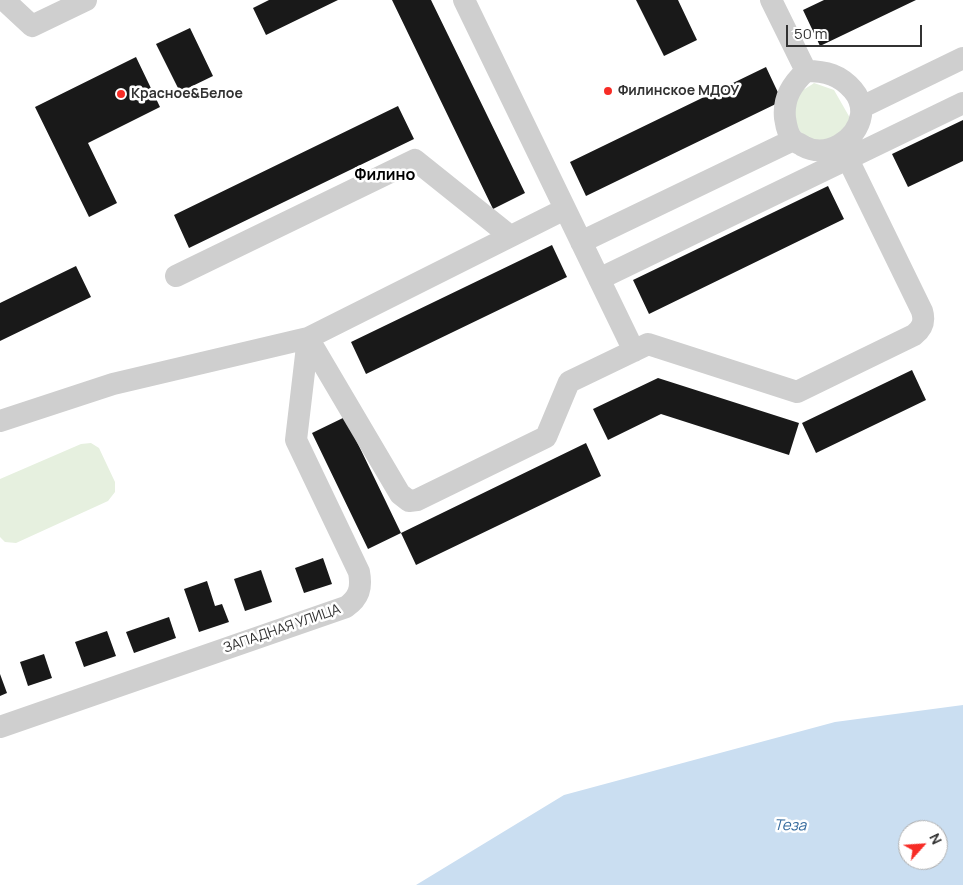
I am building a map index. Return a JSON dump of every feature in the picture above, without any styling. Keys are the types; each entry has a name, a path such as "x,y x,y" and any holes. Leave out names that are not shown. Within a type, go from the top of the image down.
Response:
{"street":[{"path":"4,0 32,26 86,0"},
{"path":"464,0 634,351"},
{"path":"774,1 806,71"},
{"path":"862,108 963,58"},
{"path":"308,338 400,494 409,501 417,500 546,437 569,382 648,344 797,392 919,332 923,322 922,311 845,152 860,122 862,108 856,93 846,82 834,75 820,71 806,71 795,82 787,95 784,111 786,126 793,140 808,149 845,152"},
{"path":"599,279 845,152 963,103"},
{"path":"581,242 793,140"},
{"path":"176,276 415,160 510,236"},
{"path":"0,421 113,384 308,338 565,209"},
{"name":"ЗАПАДНАЯ УЛИЦА","path":"0,727 346,607 353,602 360,588 359,572 296,440 308,338"}],"green space":[{"path":"814,83 834,90 850,118 845,135 826,143 815,142 807,138 801,133 794,118 794,102 798,94"},
{"path":"91,443 99,448 115,482 115,492 108,501 16,543 5,542 0,537 0,479 81,444"}],"water":[{"name":"Теза","path":"963,705 963,885 416,885 564,795 835,722"}],"building":[{"path":"269,0 338,0 266,35 253,8"},
{"path":"392,0 431,0 525,193 493,209"},
{"path":"636,0 678,0 697,40 664,56"},
{"path":"824,0 916,0 820,46 803,10"},
{"path":"190,28 213,76 180,92 156,44"},
{"path":"136,57 160,107 88,143 117,203 89,217 35,107"},
{"path":"766,67 782,101 586,196 570,162"},
{"path":"398,106 414,139 189,248 174,215"},
{"path":"963,120 963,161 908,187 892,154"},
{"path":"828,186 844,219 649,314 633,280"},
{"path":"552,245 567,277 366,374 351,342"},
{"path":"76,266 91,297 0,341 0,303"},
{"path":"912,370 926,400 816,453 802,423"},
{"path":"658,378 799,423 789,455 661,414 608,440 593,409"},
{"path":"345,417 401,533 368,549 312,433"},
{"path":"586,443 601,476 416,565 401,533"},
{"path":"323,558 332,584 304,593 295,568"},
{"path":"261,570 272,602 245,611 234,579"},
{"path":"207,581 215,606 222,604 229,622 199,632 184,589"},
{"path":"169,617 176,638 134,653 126,632"},
{"path":"107,631 116,656 84,667 75,642"},
{"path":"44,654 52,678 28,686 20,662"},
{"path":"0,674 7,693 0,696"}],"place":[{"name":"Филинское МДОУ","path":"608,91"},
{"name":"Красное&Белое","path":"121,94"}],"district":[{"name":"Филино","path":"385,176"}]}
